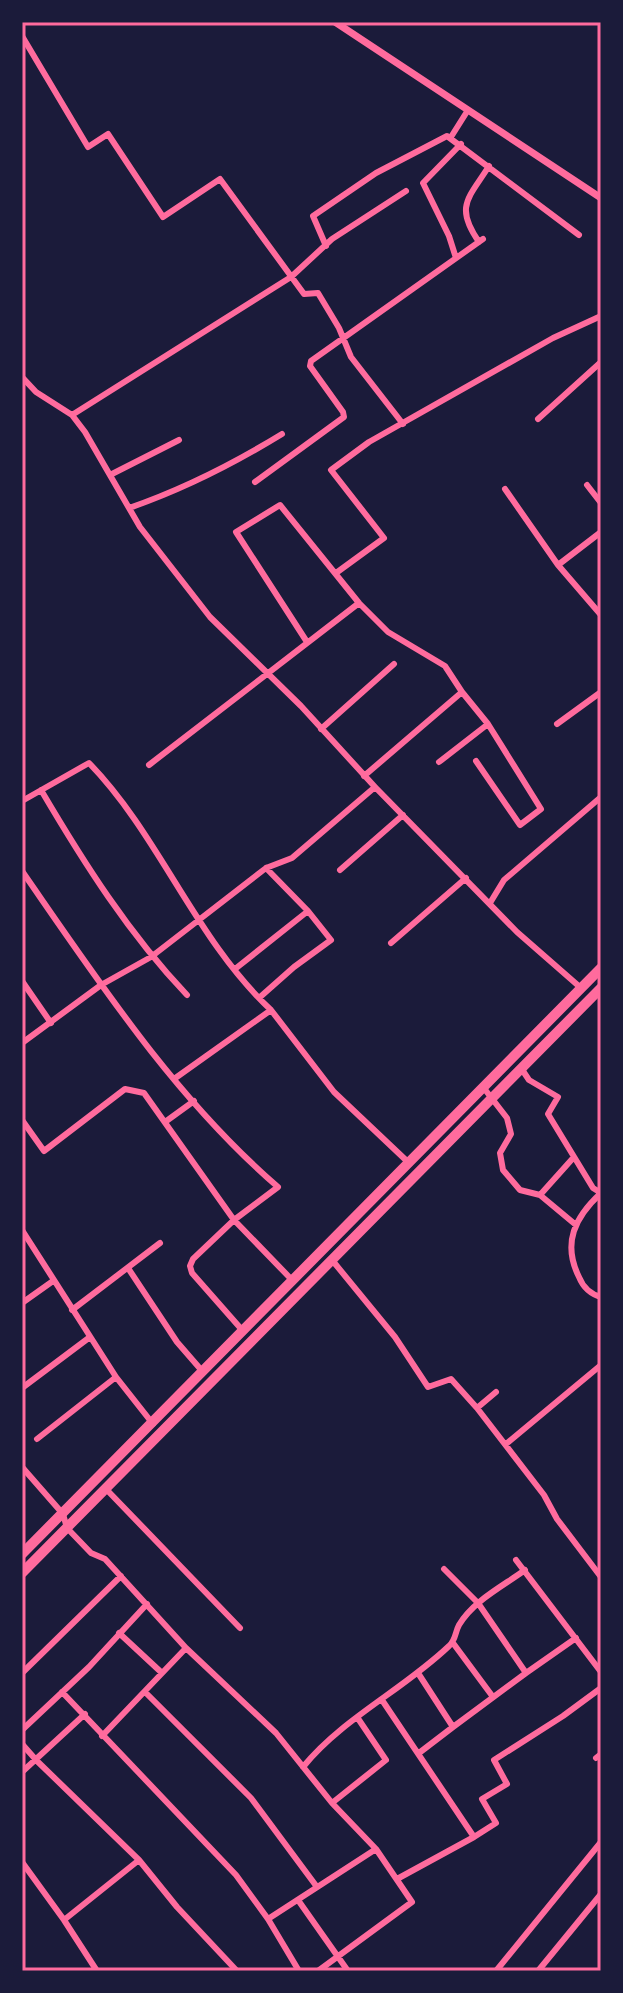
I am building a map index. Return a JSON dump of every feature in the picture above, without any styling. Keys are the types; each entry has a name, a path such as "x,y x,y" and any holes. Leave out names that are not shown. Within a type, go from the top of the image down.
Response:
{"highway":[{"path":"22,1554 601,968"},
{"path":"22,1573 601,988"}],"street":[{"path":"335,22 601,198"},
{"path":"22,36 88,147 108,134 163,217 220,179 304,294 318,293 351,357 403,424"},
{"path":"451,137 468,110"},
{"path":"326,246 313,216 376,173 447,136 579,235"},
{"path":"456,258 449,236 423,183 461,144"},
{"path":"255,482 344,417 310,366 316,356 481,240 466,223 465,203 489,166"},
{"path":"72,415 291,277 332,239 406,191"},
{"path":"336,573 384,538 331,470 369,442 553,338 601,316"},
{"path":"538,419 601,362"},
{"path":"22,377 36,392 72,415 163,559 210,617 517,932 581,988"},
{"path":"129,508 178,491 235,463 282,434"},
{"path":"110,475 179,440"},
{"path":"587,485 601,503"},
{"path":"505,489 558,565 601,615"},
{"path":"307,642 236,532 280,505 359,603 388,632 445,666 488,724 541,809 520,825 476,761"},
{"path":"558,565 601,532"},
{"path":"149,765 359,603"},
{"path":"321,729 394,664"},
{"path":"364,776 462,692"},
{"path":"557,724 601,692"},
{"path":"439,762 488,724"},
{"path":"22,801 89,763 116,791 199,922 235,969 334,1092 409,1163"},
{"path":"22,1043 101,985 151,957 266,868 292,858 375,787"},
{"path":"41,790 80,857 151,957 187,995"},
{"path":"490,903 504,880 601,797"},
{"path":"340,870 403,815"},
{"path":"259,998 331,940 266,868"},
{"path":"22,871 141,1040 239,1153 278,1187 234,1220 193,1259 190,1266 192,1273 244,1332"},
{"path":"391,943 466,878"},
{"path":"235,969 308,911"},
{"path":"22,981 51,1023"},
{"path":"174,1079 271,1010"},
{"path":"526,1063 523,1071 529,1080 558,1097 548,1114 593,1188 601,1193 576,1225 570,1247 574,1268 583,1286 601,1297"},
{"path":"483,1087 507,1118 511,1134 500,1153 503,1170 520,1190 540,1195 576,1225"},
{"path":"22,1120 44,1151 125,1089 144,1093 234,1220 293,1281"},
{"path":"165,1122 194,1101"},
{"path":"540,1195 574,1157"},
{"path":"22,1230 116,1377 153,1424"},
{"path":"72,1310 160,1243"},
{"path":"332,1260 395,1337 428,1387 451,1379 477,1408 601,1577"},
{"path":"128,1268 177,1342 204,1373"},
{"path":"22,1303 53,1281"},
{"path":"22,1388 90,1337"},
{"path":"506,1444 601,1365"},
{"path":"37,1439 116,1377"},
{"path":"477,1408 496,1392"},
{"path":"22,1467 63,1514 67,1528 91,1553 105,1559 186,1648 276,1733 332,1803 376,1849 412,1902 318,1971"},
{"path":"106,1489 240,1628"},
{"path":"516,1560 601,1672"},
{"path":"444,1569 478,1603 526,1673"},
{"path":"303,1767 319,1747 453,1643 459,1625 478,1603 525,1570"},
{"path":"22,1673 121,1576"},
{"path":"22,1730 89,1667 147,1604"},
{"path":"119,1633 162,1673"},
{"path":"419,1753 576,1638"},
{"path":"453,1643 493,1697"},
{"path":"102,1736 186,1648"},
{"path":"418,1673 453,1727"},
{"path":"397,1879 496,1823 482,1799 507,1784 494,1760 601,1688"},
{"path":"62,1692 236,1875 268,1919 299,1971"},
{"path":"145,1692 251,1798 317,1887"},
{"path":"382,1700 474,1837"},
{"path":"22,1772 85,1714"},
{"path":"332,1803 386,1760 357,1717"},
{"path":"22,1744 139,1860 177,1907 237,1971"},
{"path":"496,1971 601,1842"},
{"path":"268,1919 376,1849"},
{"path":"64,1920 139,1860"},
{"path":"22,1864 97,1971"},
{"path":"538,1971 601,1894"},
{"path":"298,1900 348,1971"}]}
